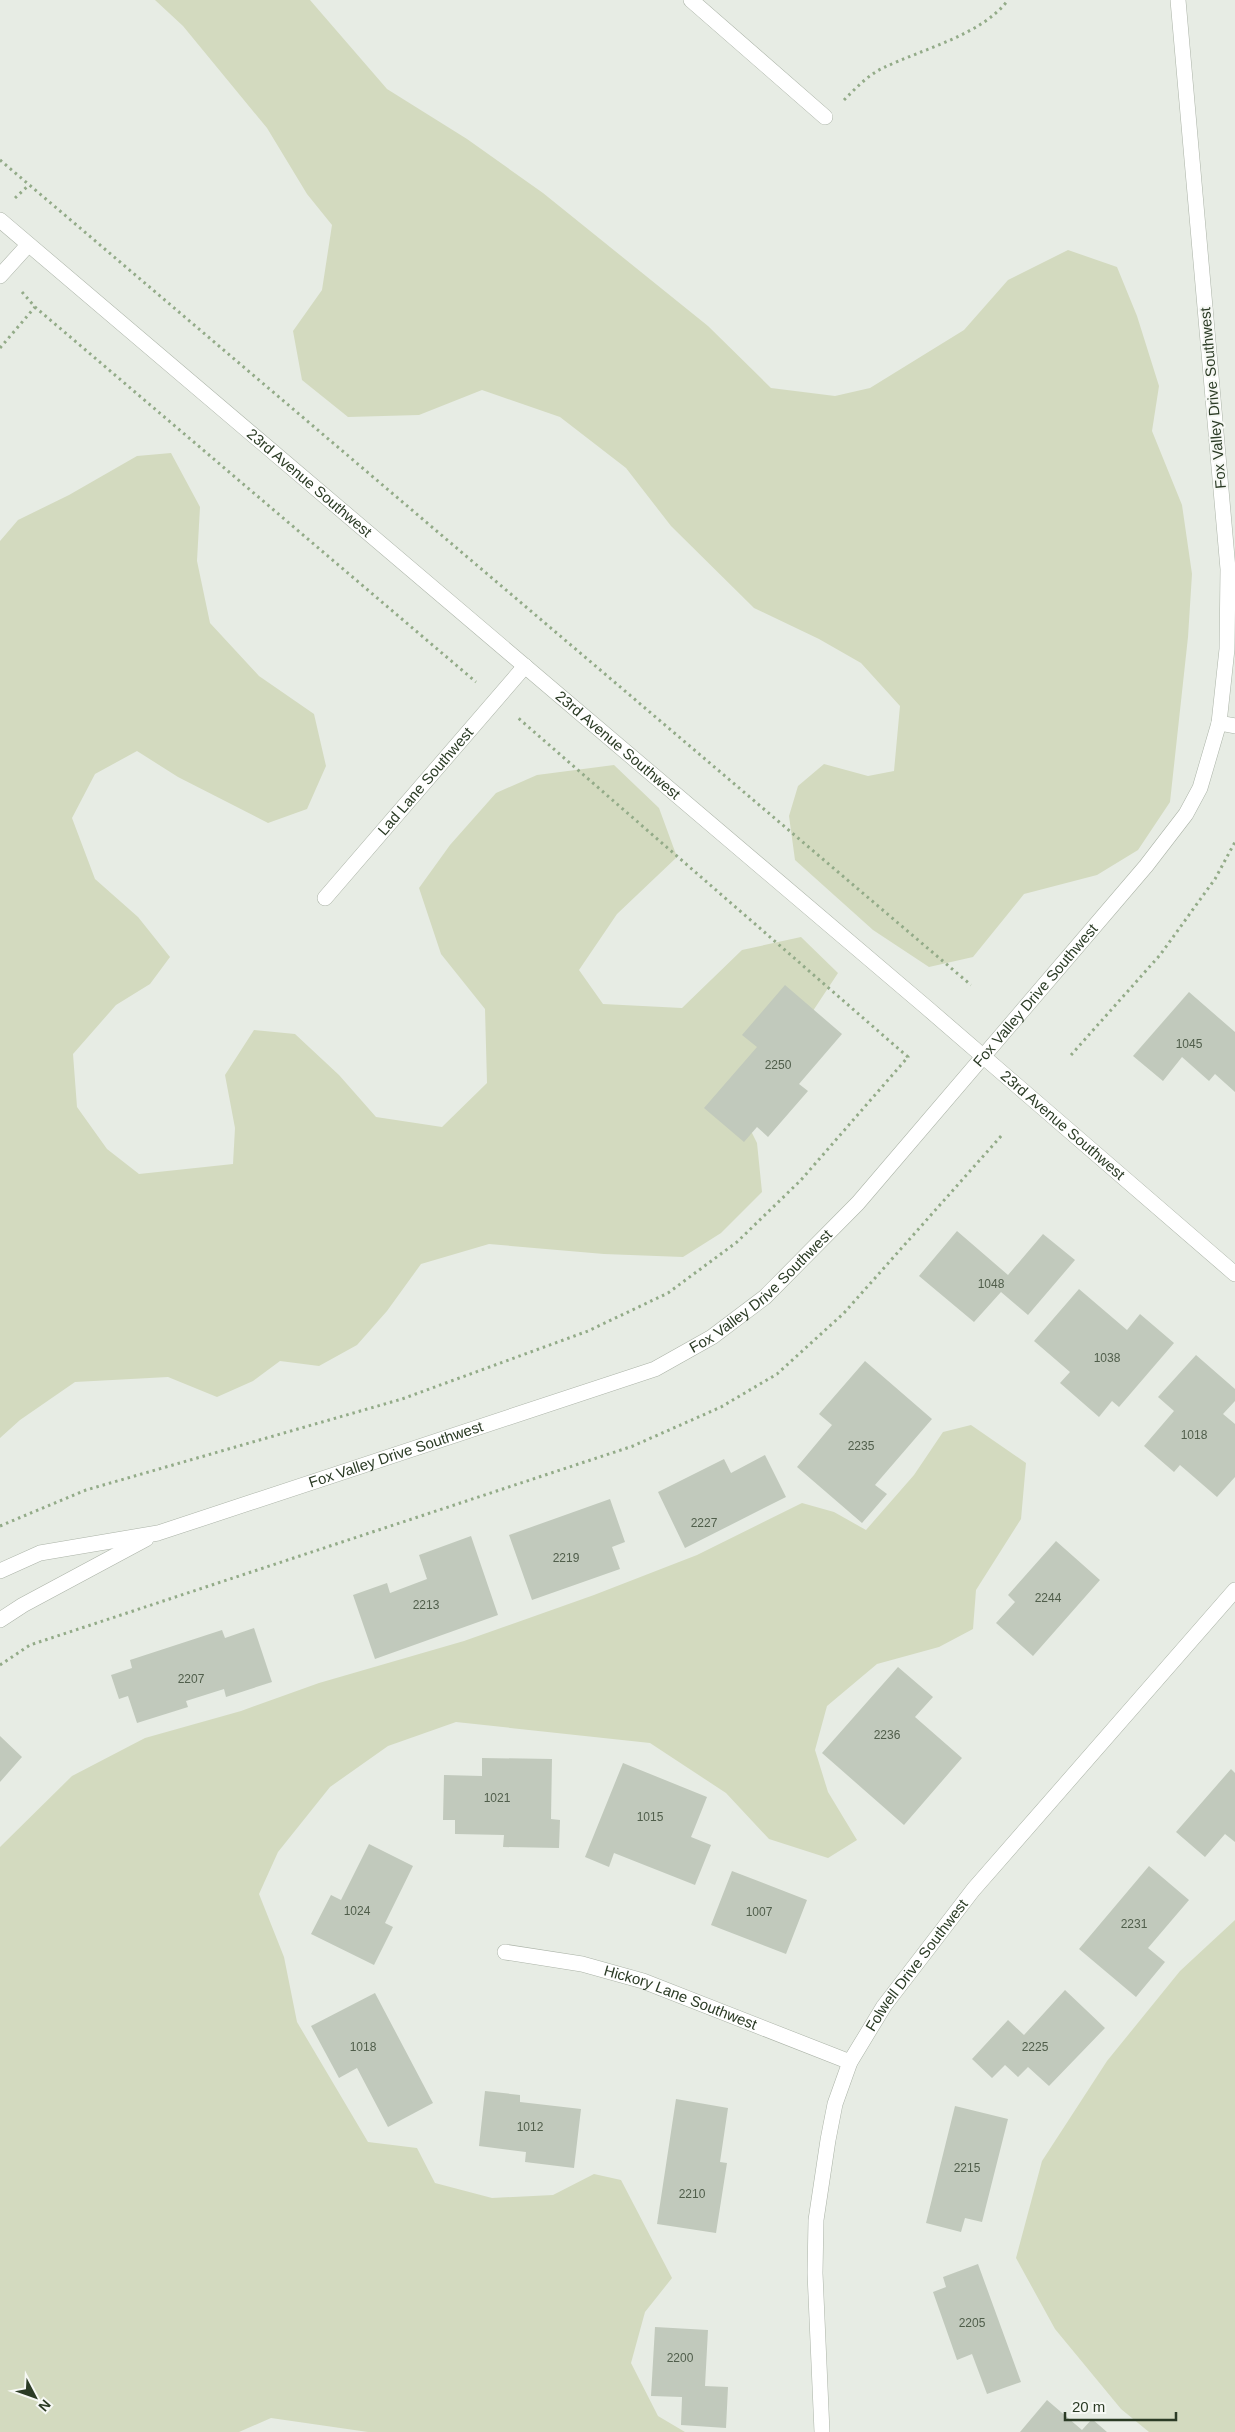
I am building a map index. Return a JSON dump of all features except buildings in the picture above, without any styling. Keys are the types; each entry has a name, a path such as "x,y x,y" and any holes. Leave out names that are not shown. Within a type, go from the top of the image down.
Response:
{"street":[{"path":"691,0 825,117"},
{"name":"Fox Valley Drive Southwest","path":"0,1571 40,1553 158,1533 655,1369 712,1337 765,1297 812,1252 858,1203 985,1057 1173,834 1200,788 1210,760 1219,723 1227,649 1228,569 1178,0"},
{"name":"23rd Avenue Southwest","path":"0,220 985,1057 1235,1274"},
{"path":"0,276 28,245"},
{"name":"Lad Lane Southwest","path":"325,898 525,666"},
{"path":"1219,723 1235,726"},
{"name":"Fox Valley Drive Southwest","path":"0,1620 23,1605 158,1533"},
{"name":"Folwell Drive Southwest","path":"822,2432 816,2309 816,2220 835,2104 850,2062 884,2006 962,1904 1235,1590"},
{"name":"Hickory Lane Southwest","path":"505,1952 582,1964 643,1981 850,2062"}],"path":[{"path":"825,117 869,76 969,30 990,17 1008,0"},
{"path":"0,160 971,984"},
{"path":"0,348 35,307 496,699 908,1057 801,1180 737,1242 668,1293 588,1331 402,1398 86,1490 0,1526"},
{"path":"1071,1055 1160,955 1215,879 1235,842"},
{"path":"0,1665 30,1645 633,1446 720,1407 777,1374 844,1313 1002,1134"}],"green space":[{"path":"155,0 310,0 387,89 467,139 543,193 708,326 771,388 835,396 870,388 964,330 1008,280 1068,250 1117,267 1137,316 1159,386 1152,431 1182,505 1192,574 1188,637 1170,802 1138,850 1097,875 1024,894 973,957 929,967 873,930 795,860 789,816 798,786 824,764 868,776 894,771 900,706 861,663 819,639 754,608 671,526 626,468 560,417 482,390 419,415 348,417 302,380 293,331 322,290 332,225 307,194 267,128 183,26"},
{"path":"171,453 200,507 197,561 210,623 259,676 314,714 326,766 307,809 268,823 178,777 137,751 95,774 72,818 95,879 138,917 170,957 150,984 116,1005 73,1054 77,1107 107,1149 139,1174 233,1164 235,1128 225,1075 254,1030 295,1034 339,1075 376,1117 442,1127 487,1083 485,1009 441,954 419,888 450,845 496,793 537,775 614,765 659,808 677,857 617,914 579,970 603,1004 682,1008 742,950 801,937 838,973 805,1023 734,1097 757,1143 762,1192 721,1233 683,1257 604,1254 489,1244 421,1264 387,1311 357,1345 319,1366 280,1361 253,1381 217,1397 168,1377 75,1382 20,1420 0,1438 0,541 18,520 69,495 137,456"},
{"path":"971,1425 1026,1463 1021,1519 976,1590 973,1629 939,1647 877,1664 827,1706 815,1750 828,1792 857,1840 828,1858 769,1839 726,1793 650,1743 456,1722 388,1746 330,1787 278,1852 259,1894 284,1957 297,2022 368,2142 417,2148 435,2183 492,2198 553,2195 594,2174 621,2180 672,2278 645,2312 631,2363 658,2416 685,2432 368,2432 271,2418 239,2432 0,2432 0,1847 72,1776 145,1738 241,1711 319,1683 464,1641 594,1595 697,1555 802,1503 834,1512 866,1530 914,1475 943,1432"},
{"path":"1235,1920 1235,2432 1149,2432 1121,2409 1055,2329 1016,2258 1042,2161 1107,2061 1180,1971"}]}
